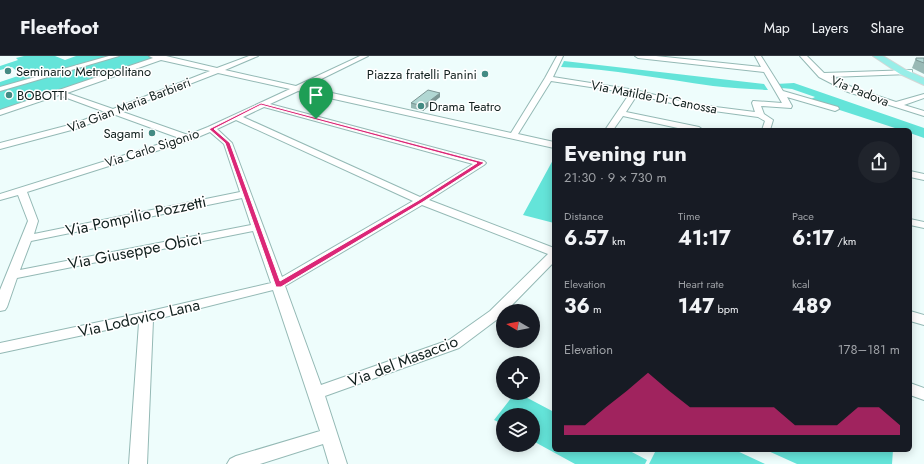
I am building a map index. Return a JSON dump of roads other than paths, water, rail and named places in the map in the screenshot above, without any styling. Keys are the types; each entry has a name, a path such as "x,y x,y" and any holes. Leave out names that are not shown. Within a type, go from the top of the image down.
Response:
{"main road":[{"path":"877,56 924,80"},
{"path":"884,56 906,72"}],"street":[{"path":"0,89 116,56"},
{"path":"152,56 163,57 217,71 552,145"},
{"name":"Via Gian Maria Barbieri","path":"0,146 76,126 255,56"},
{"name":"Via Carlo Sigonio","path":"0,197 188,138 211,129 365,56"},
{"path":"513,136 549,78 560,56"},
{"path":"638,56 765,70"},
{"path":"703,56 707,64"},
{"path":"758,56 765,70 788,106 756,103 760,115 769,120 767,128"},
{"name":"Via Padova","path":"803,56 822,75 851,90 924,114"},
{"path":"0,113 163,57"},
{"path":"822,75 906,72"},
{"name":"Via Matilde Di Canossa","path":"549,78 635,92 692,106 760,115"},
{"path":"610,128 635,92"},
{"path":"60,93 115,111 188,138"},
{"path":"780,93 835,109"},
{"path":"894,105 924,96"},
{"name":"Via Lodovico Lana","path":"0,348 146,317 278,285 421,201 481,163 261,104"},
{"path":"620,113 690,128"},
{"path":"236,117 421,201 552,251"},
{"path":"211,129 228,143 316,393 338,464"},
{"path":"912,174 924,177"},
{"path":"1,300 13,275 33,221 21,190"},
{"name":"Via Pompilio Pozzetti","path":"26,239 246,194"},
{"path":"912,222 924,225"},
{"name":"Via Giuseppe Obici","path":"13,275 257,227"},
{"name":"Via del Masaccio","path":"316,393 443,349 459,341 482,326 497,313 552,257"},
{"path":"138,464 146,317"},
{"path":"912,317 924,320"},
{"path":"912,390 924,394"},
{"path":"236,464 328,435"}],"place":[{"name":"Seminario Metropolitano","path":"8,71"},
{"name":"Piazza fratelli Panini","path":"485,74"},
{"name":"BOBOTTI","path":"9,95"},
{"name":"Drama Teatro","path":"421,106"},
{"name":"Sagami","path":"152,133"}]}
